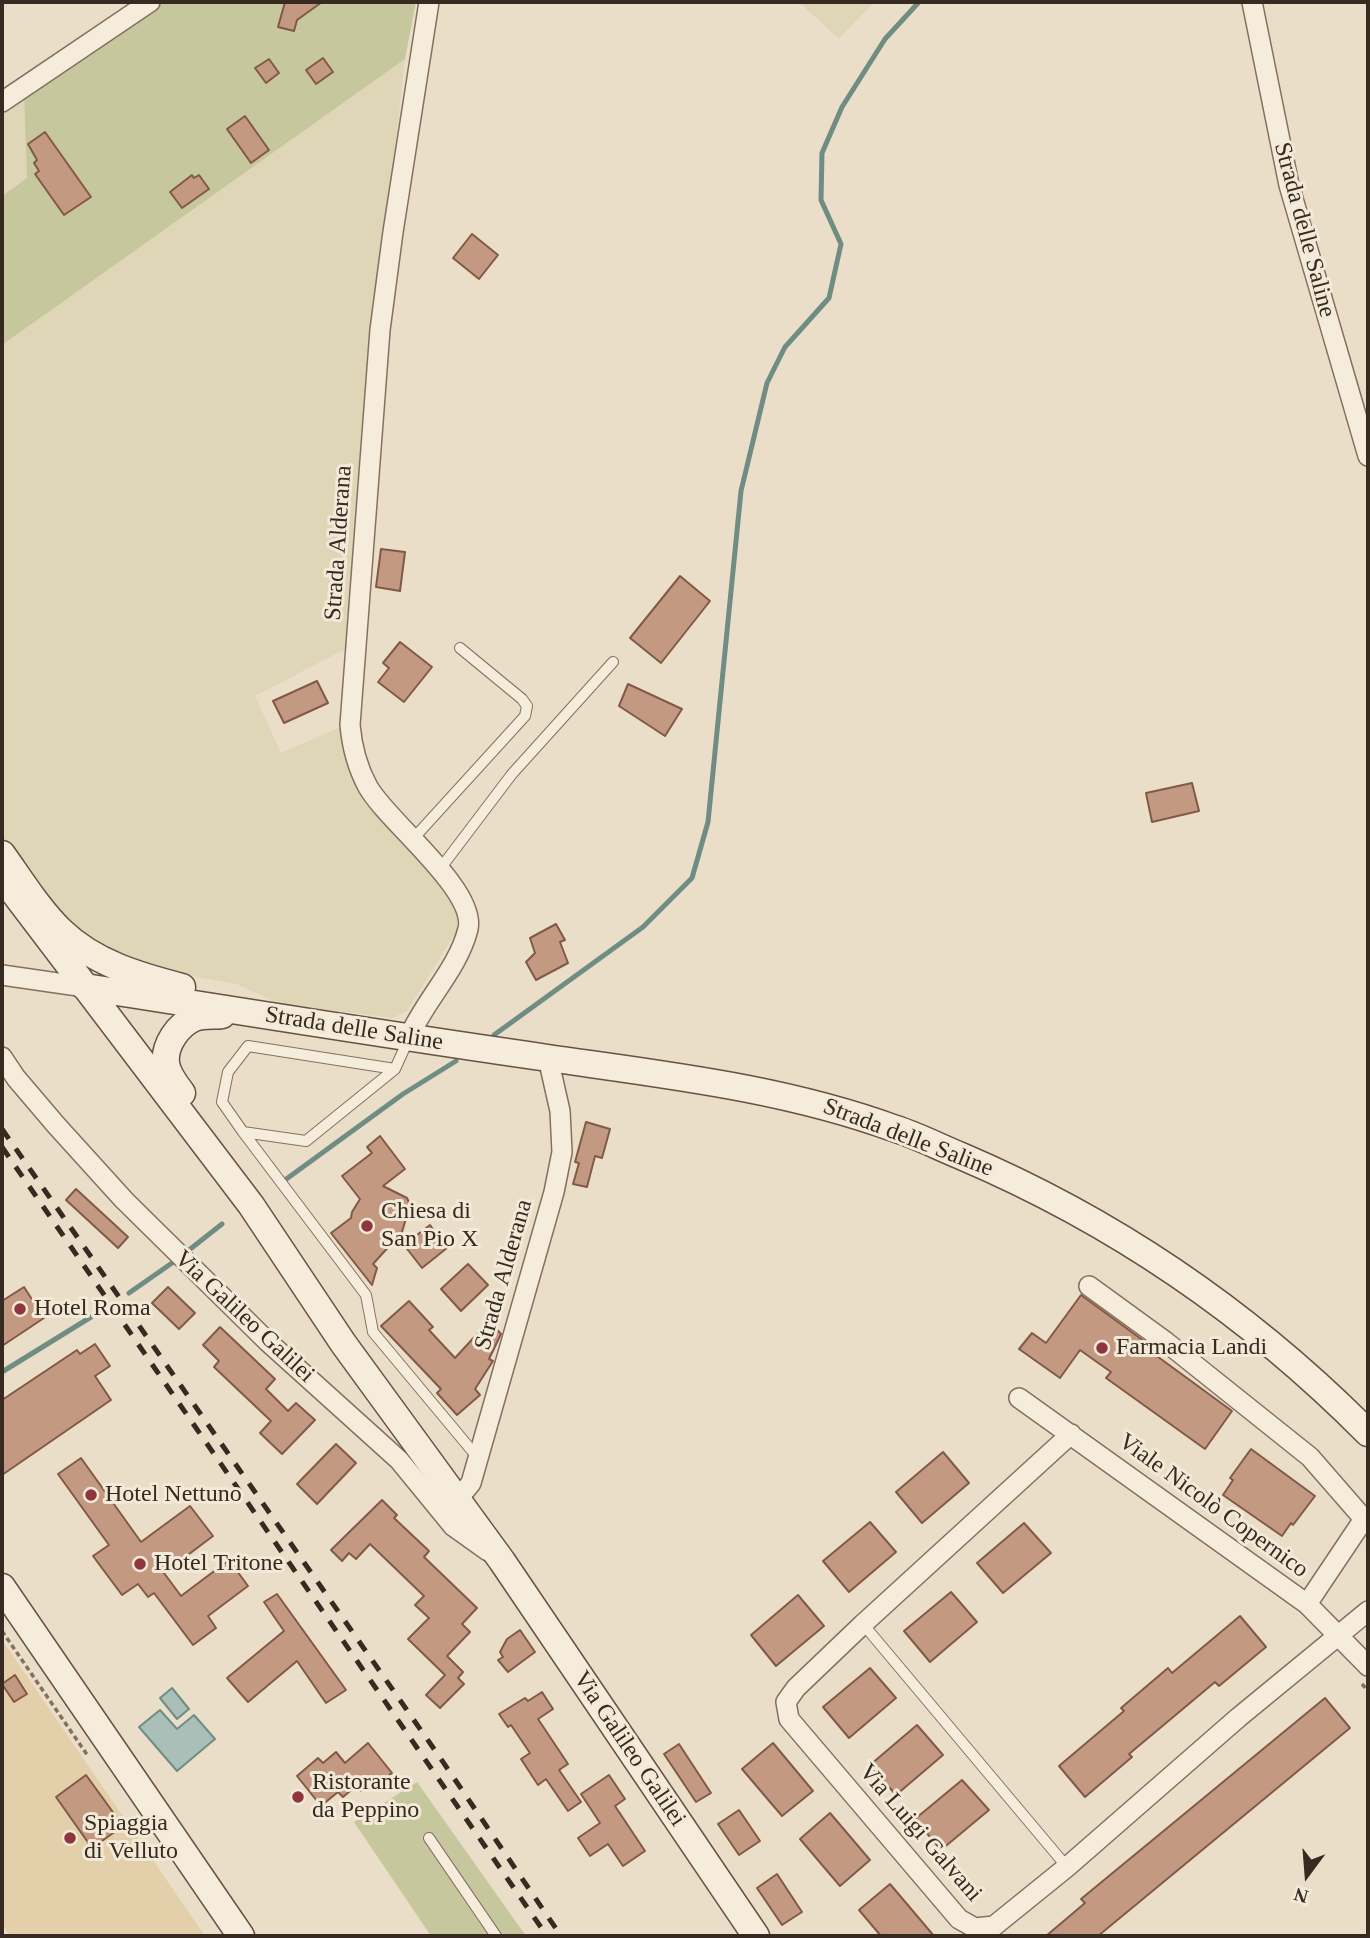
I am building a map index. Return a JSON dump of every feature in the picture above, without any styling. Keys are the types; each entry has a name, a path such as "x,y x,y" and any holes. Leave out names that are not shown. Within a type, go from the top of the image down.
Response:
{"street":[{"path":"2,102 150,2"},
{"name":"Strada Alderana","path":"409,1037 461,949 469,926 467,909 440,869 377,801 361,773 352,742 351,709 380,330 429,2"},
{"name":"Strada delle Saline","path":"1252,2 1289,185 1368,456"},
{"name":"Strada delle Saline","path":"2,854 61,931 94,956 138,976 208,994 245,1012"},
{"name":"Via Galileo Galilei","path":"2,877 251,1205 343,1343 502,1561 756,1936"},
{"path":"2,975 85,987"},
{"name":"Strada delle Saline","path":"85,987 700,1079 801,1099 898,1129 1018,1181 1131,1242 1234,1312 1323,1387 1368,1433"},
{"name":"Strada delle Saline","path":"245,1012 195,1017 179,1027 170,1044 166,1064 173,1081 235,1163 251,1205"},
{"name":"Via Galileo Galilei","path":"2,1057 56,1125 142,1218 267,1341 399,1460 453,1526 502,1561"},
{"name":"Strada Alderana","path":"458,1499 471,1483 554,1192 562,1152 561,1111 548,1058"},
{"path":"1088,1286 1166,1342 1310,1457 1364,1519 1307,1604"},
{"name":"Viale Nicolò Copernico","path":"1019,1398 1307,1604 1340,1634 1368,1666"},
{"name":"Via Luigi Galvani","path":"1071,1434 863,1624 796,1688 786,1702 789,1719 959,1919 974,1932 994,1926 1067,1867 1239,1717 1368,1611"},
{"path":"2,1587 241,1936"}],"lane":[{"path":"413,839 525,716 527,706 522,699 460,648"},
{"path":"440,869 512,774 613,662"},
{"path":"243,1132 306,1141 396,1069 409,1037"},
{"path":"396,1069 248,1046 228,1072 222,1102 366,1295 373,1332 478,1458"},
{"path":"863,1624 1067,1867"},
{"path":"429,1838 496,1936"}],"shaded area":[{"path":"799,2 874,2 839,39"},
{"path":"405,59 375,328 351,646 255,696 281,753 343,726 377,814 436,879 457,911 457,930 407,1011 392,1018 277,1003 237,984 135,966 60,919 2,839 2,345"},
{"path":"24,97 27,178 2,196 2,112"}],"green space":[{"path":"152,2 416,2 405,59 2,345 2,196 27,178 24,97"},
{"path":"417,1782 526,1936 431,1936 354,1822"}],"sand":[{"name":"Spiaggia di Velluto","path":"2,1640 205,1936 10,1936 2,1924"}],"water":[{"path":"172,1688 189,1709 177,1719 160,1698"},
{"path":"160,1710 177,1729 194,1715 215,1739 177,1771 139,1727"}],"building":[{"path":"285,2 322,2 297,20 294,31 278,27"},
{"path":"323,58 333,72 316,84 306,70"},
{"path":"269,59 279,73 266,83 255,68"},
{"path":"245,116 269,150 251,163 227,129"},
{"path":"45,132 91,197 64,215 35,174 39,171 34,163 37,160 28,144"},
{"path":"192,175 194,178 199,175 209,189 182,208 170,192"},
{"path":"472,234 498,255 479,279 453,258"},
{"path":"381,549 405,552 400,591 376,587"},
{"path":"680,576 710,601 661,663 630,638"},
{"path":"400,642 432,667 404,702 378,682 389,668 383,663"},
{"path":"317,681 328,703 284,723 273,701"},
{"path":"628,684 682,709 665,736 619,706"},
{"path":"1192,783 1199,811 1152,822 1146,793"},
{"path":"556,924 565,940 560,942 568,963 536,980 526,962 535,953 530,938"},
{"path":"586,1122 610,1129 602,1158 595,1156 587,1187 573,1184 579,1163 575,1162"},
{"path":"380,1136 405,1169 383,1186 407,1198 410,1205 402,1232 373,1264 377,1268 372,1285 331,1233 351,1218 360,1199 342,1176 372,1153 367,1147"},
{"path":"76,1189 128,1237 118,1248 66,1200"},
{"path":"430,1225 447,1248 422,1268 404,1245"},
{"path":"468,1264 488,1285 461,1311 441,1289"},
{"name":"Hotel Roma","path":"24,1287 44,1318 2,1346 2,1301"},
{"path":"168,1287 195,1313 179,1329 152,1303"},
{"path":"1081,1295 1152,1347 1150,1351 1232,1411 1205,1449 1106,1378 1111,1372 1080,1350 1060,1378 1019,1349 1032,1333 1046,1343"},
{"path":"409,1301 433,1327 429,1330 455,1358 489,1321 501,1334 489,1359 493,1361 475,1389 480,1395 457,1415 437,1393 441,1389 381,1326"},
{"path":"220,1327 275,1379 266,1389 288,1411 296,1403 315,1420 282,1454 260,1433 271,1421 214,1367 219,1361 203,1345"},
{"path":"95,1344 110,1366 95,1376 111,1400 2,1475 2,1400 77,1350 80,1354"},
{"path":"336,1444 356,1463 317,1504 297,1484"},
{"path":"1251,1449 1315,1496 1282,1536 1223,1495 1233,1480 1230,1478"},
{"path":"943,1452 969,1483 922,1523 896,1492"},
{"path":"81,1458 141,1542 190,1506 213,1536 164,1573 181,1596 229,1560 248,1586 208,1616 216,1628 193,1645 154,1593 148,1597 138,1584 122,1595 93,1556 109,1545 58,1474"},
{"path":"382,1500 397,1515 394,1518 429,1551 424,1557 477,1608 462,1624 470,1632 447,1656 463,1672 458,1678 464,1684 440,1708 426,1695 445,1675 408,1639 429,1618 415,1605 424,1596 370,1544 356,1559 349,1553 342,1561 331,1550"},
{"path":"870,1522 896,1552 849,1592 823,1561"},
{"path":"1024,1523 1051,1553 1003,1593 977,1563"},
{"path":"951,1592 977,1622 930,1662 904,1631"},
{"path":"277,1594 346,1690 326,1703 297,1661 248,1702 227,1678 284,1631 264,1602"},
{"path":"798,1595 824,1626 776,1666 751,1635"},
{"path":"1240,1616 1266,1647 1219,1686 1215,1682 1129,1754 1132,1757 1085,1797 1059,1766 1124,1711 1121,1708 1168,1668 1172,1673"},
{"path":"520,1630 535,1652 508,1672 498,1660 503,1657 500,1652 507,1639"},
{"path":"870,1668 896,1698 849,1738 823,1707"},
{"path":"15,1675 27,1694 14,1702 2,1684"},
{"path":"542,1692 553,1709 538,1719 568,1764 559,1770 581,1802 568,1811 546,1779 538,1785 521,1759 530,1753 511,1725 508,1727 499,1714 525,1698 528,1701"},
{"path":"1325,1698 1350,1728 1098,1936 1046,1936 1085,1903 1081,1899"},
{"path":"917,1725 943,1755 896,1795 870,1765"},
{"path":"368,1743 392,1773 378,1784 374,1779 361,1791 356,1786 343,1797 338,1792 321,1806 297,1776 318,1758 323,1763 336,1752 345,1763"},
{"path":"773,1743 813,1791 782,1816 742,1769"},
{"path":"679,1744 711,1793 696,1802 664,1754"},
{"path":"86,1775 123,1826 92,1848 56,1797"},
{"path":"609,1775 625,1799 615,1806 645,1851 623,1866 608,1844 590,1856 578,1838 600,1823 581,1794"},
{"path":"962,1780 989,1810 941,1850 915,1819"},
{"path":"739,1810 760,1841 739,1855 718,1824"},
{"path":"830,1813 870,1860 840,1886 800,1839"},
{"path":"777,1874 802,1912 782,1925 757,1888"},
{"path":"890,1884 934,1936 881,1936 859,1910"}],"waterway":[{"path":"494,1035 643,927 692,878 708,822 741,491 767,383 785,347 829,298 841,244 821,200 822,153 842,107 885,39 919,2"},
{"path":"285,1180 403,1094 456,1061"},
{"path":"189,1250 222,1224"},
{"path":"129,1293 172,1263"},
{"path":"2,1372 91,1317"}],"railway":[{"path":"2,1129 441,1759 561,1936"},
{"path":"2,1147 547,1936"}],"place":[{"name":"Chiesa di San Pio X","path":"367,1226"},
{"name":"Hotel Roma","path":"20,1309"},
{"name":"Farmacia Landi","path":"1102,1348"},
{"name":"Hotel Nettuno","path":"91,1495"},
{"name":"Hotel Tritone","path":"140,1564"},
{"name":"Ristorante da Peppino","path":"298,1797"},
{"name":"Spiaggia di Velluto","path":"70,1838"}]}
